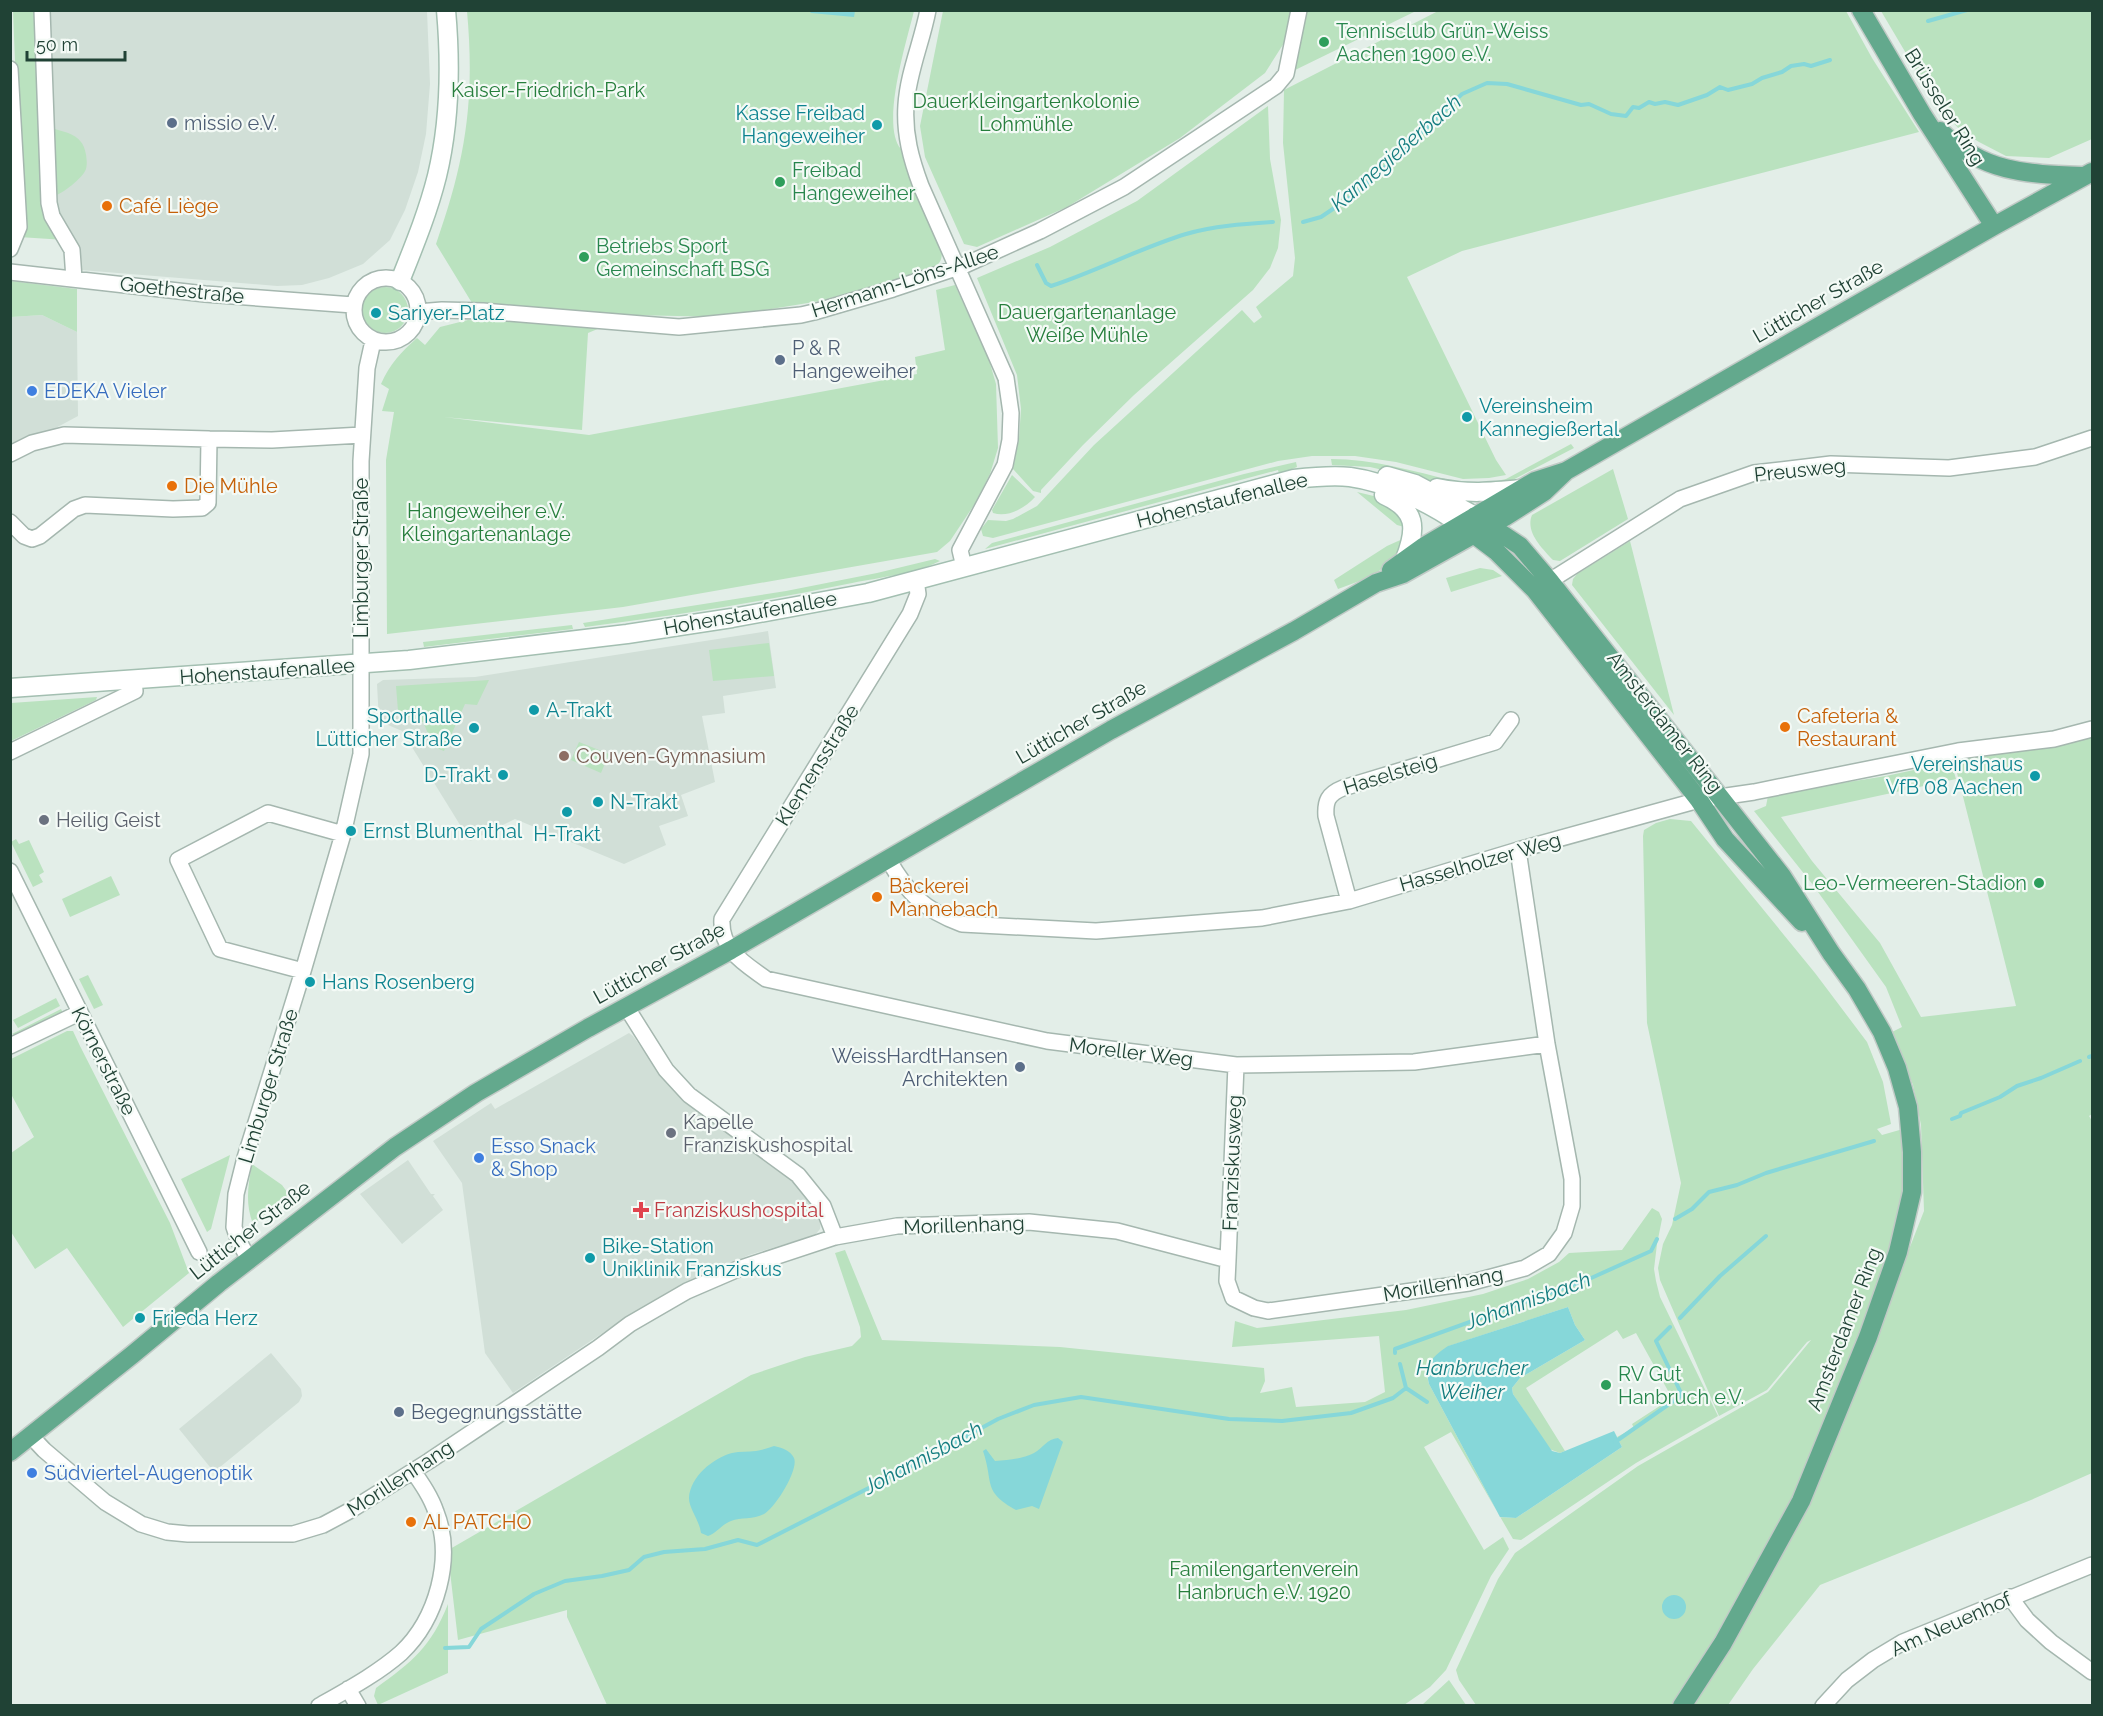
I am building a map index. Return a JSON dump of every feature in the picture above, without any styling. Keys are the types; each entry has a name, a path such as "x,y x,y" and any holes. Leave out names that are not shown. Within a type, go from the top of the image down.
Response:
{"main road":[{"path":"400,281 424,218 442,148 448,90 449,42 446,10"},
{"name":"Brüsseler Ring","path":"1861,10 1922,114 1994,226"},
{"path":"1922,114 1950,141 1978,159 2008,170 2042,174 2089,174"},
{"name":"Lütticher Straße","path":"1376,583 1403,574 1534,481 1566,471 2089,174"},
{"name":"Lütticher Straße","path":"10,1452 249,1260 395,1148 493,1083 731,950 1111,730 1294,631 1376,583 1405,559 1544,492 1566,471"},
{"name":"Hohenstaufenallee","path":"10,688 361,664 491,651 732,618 868,593 1294,479 1355,478 1377,474 1415,484 1474,525"},
{"path":"1355,478 1372,490 1402,504 1408,512 1413,530 1405,559"},
{"name":"Hohenstaufenallee","path":"1355,478 1402,492 1474,525"},
{"path":"1415,484 1461,493 1521,489"},
{"name":"Amsterdamer Ring","path":"1474,525 1496,551 1542,585 1637,690 1782,876 1857,989 1882,1032 1897,1068 1908,1107 1912,1152 1912,1192 1898,1252 1868,1337 1801,1501 1723,1643 1682,1706"},
{"name":"Amsterdamer Ring","path":"1542,585 1725,839 1831,953"}],"street":[{"path":"42,10 49,203 52,216 72,250 74,279"},
{"path":"928,10 906,104 907,136 911,159 1006,378 1011,413 1010,440 1005,465 960,550 964,567"},
{"name":"Hermann-Löns-Allee","path":"418,312 442,310 483,312 679,327 801,315 958,267 983,258 1040,231 1124,187 1276,86 1286,75 1299,10"},
{"path":"10,69 19,227 10,249"},
{"name":"Goethestraße","path":"10,272 205,294 353,306"},
{"path":"389,278 400,281 414,294 418,312 416,323 405,337 395,342 373,341 357,327 353,306 361,289 367,284 377,279 389,278"},
{"name":"Limburger Straße","path":"249,1260 234,1227 236,1194 343,834 361,754 362,435 367,368 373,341"},
{"path":"10,454 32,443 64,435 272,440 362,435"},
{"name":"Preusweg","path":"1542,585 1680,499 1754,473 1831,464 1949,468 2035,457 2092,438"},
{"path":"10,522 24,536 32,539 40,536 74,509 85,505 202,508 208,503 209,439"},
{"name":"Klemensstraße","path":"731,950 722,928 722,919 910,614 918,594 916,580"},
{"path":"10,752 135,691 134,680"},
{"name":"Haselsteig","path":"1348,901 1326,816 1325,806 1328,798 1342,788 1495,742 1511,720"},
{"name":"Hasselholzer Weg","path":"888,859 910,891 926,908 962,924 1108,930 1262,918 1348,901 1518,850 1699,800 1958,751 2054,739 2092,729"},
{"path":"303,971 220,949 178,860 268,813 343,834"},
{"name":"Morillenhang","path":"30,1435 84,1485 121,1514 141,1524 167,1532 188,1534 293,1534 323,1526 413,1471 598,1348 630,1324 678,1297 738,1269 836,1237 897,1226 1029,1222 1117,1231 1228,1260 1227,1281 1233,1298 1254,1308 1268,1311 1469,1283 1525,1268 1549,1254 1564,1233 1572,1206 1572,1179 1547,1044 1518,850"},
{"name":"Körnerstraße","path":"10,871 199,1252"},
{"name":"Moreller Weg","path":"731,950 737,958 766,979 1047,1041 1236,1065 1414,1062 1547,1044"},
{"path":"627,1008 666,1070 689,1095 798,1175 823,1206 836,1237"},
{"path":"10,1046 79,1013"},
{"name":"Franziskusweg","path":"1228,1260 1236,1065"},
{"path":"319,1706 383,1666 409,1644 430,1611 440,1587 442,1547 437,1513 413,1471"},
{"name":"Am Neuenhof","path":"1822,1706 1856,1673 1903,1642 2092,1565"},
{"path":"2010,1597 2027,1620 2043,1635 2092,1672"},
{"path":"348,1689 358,1706"}],"shaded area":[{"path":"48,11 427,11 430,84 426,134 418,172 405,210 390,240 363,264 329,278 302,285 277,286 81,270 55,210"},
{"path":"42,315 77,332 78,416 11,452 11,317"},
{"name":"Couven-Gymnasium","path":"768,631 776,688 723,696 725,713 702,716 715,782 681,795 688,816 659,826 666,845 624,864 515,819 470,841 402,731 379,721 377,684 383,680 475,677"},
{"name":"Franziskushospital","path":"629,1033 666,1082 679,1095 789,1178 811,1200 821,1220 820,1229 815,1235 749,1255 679,1286 634,1312 513,1393 485,1353 462,1183 433,1141 491,1103 495,1109"},
{"path":"408,1160 431,1194 435,1194 433,1196 443,1210 402,1244 360,1194"},
{"path":"271,1353 301,1389 302,1396 299,1402 214,1472 179,1429"}],"green space":[{"path":"1440,10 1846,11 1872,58 1919,132 1462,251 1407,277 1496,460 1506,475 1463,479 1396,462 1355,456 1312,456 1278,461 993,538 983,536 981,529 988,520 1013,519 1037,506 1094,445 1242,310 1254,323 1262,317 1256,307 1293,276 1295,258 1283,143 1284,90"},
{"path":"13,11 39,11 49,214 65,240 19,237 21,213"},
{"path":"467,11 914,11 901,61 893,121 895,137 941,245 941,259 935,267 820,301 723,317 631,315 588,333 582,430 444,417 589,435 917,374 915,357 945,350 936,290 955,285 989,360 996,384 998,448 990,474 976,502 950,541 937,552 623,607 387,634 386,460 394,412 382,411 389,389 381,384 396,359 417,338 425,345 440,327 468,320 484,321 488,304 472,303 436,244 455,184 466,129 470,73"},
{"name":"Dauerkleingartenkolonie Lohmühle","path":"943,11 1295,11 1284,43 1265,73 1180,138 1067,207 977,247 964,244 925,157 920,126"},
{"name":"Tennisclub Grün-Weiss Aachen 1900 e.V.","path":"1304,11 1416,11 1291,72"},
{"path":"1881,11 2092,11 2092,139 2049,158 2006,156 1979,142 1960,130 1936,104"},
{"name":"Dauergartenanlage Weiße Mühle","path":"1268,106 1270,159 1281,220 1278,248 1270,268 1253,290 1134,395 1083,445 1041,490 1041,493 1033,491 1013,469 1019,439 1021,409 1017,375 977,278 1050,247 1137,201"},
{"path":"51,128 75,136 83,145 87,159 86,169 81,177 54,196"},
{"path":"11,281 77,289 77,332 42,315 11,317"},
{"path":"385,287 394,288 402,293 407,301 407,319 402,327 394,332 385,333 376,332 368,327 363,319 362,310 363,301 368,293 376,288"},
{"path":"1571,444 1574,448 1507,483 1483,484 1506,479"},
{"path":"1331,459 1378,463 1454,481 1459,488 1370,467 1332,465"},
{"path":"1296,462 1297,467 1279,474 1278,470 985,549 992,543"},
{"path":"1613,469 1628,519 1560,561 1553,560 1533,534 1530,521 1532,515"},
{"path":"1012,475 1035,497 1016,511 1004,514 993,513 992,510"},
{"path":"1357,492 1386,499 1408,528 1397,525"},
{"path":"1407,537 1393,559 1373,576 1338,589 1334,580 1387,546"},
{"path":"1630,541 1674,715 1572,585 1577,574"},
{"path":"935,559 940,561 907,572 782,597 618,623 585,627 583,623 786,591"},
{"path":"1480,568 1493,570 1502,576 1451,592 1446,578"},
{"path":"572,625 573,629 424,647 423,642"},
{"path":"769,643 774,676 713,681 709,650"},
{"path":"489,680 477,705 465,704 444,751 434,747 423,722 416,721 398,711 396,686"},
{"path":"97,697 96,700 11,741 11,703"},
{"path":"2092,737 2092,1114 2089,1116 2092,1121 2092,1473 1820,1585 1753,1669 1728,1705 1693,1706 1727,1652 1883,1316 1924,1211 1921,1125 1913,1085 1892,1032 1902,1027 1886,987 1813,885 1754,811 1766,806 1768,796 1774,794 1886,776 1951,762 1956,779 1781,817 1812,861 1880,943 1921,1017 2016,1006 1954,761"},
{"path":"579,742 609,754 601,773 571,760"},
{"path":"1670,819 1691,821 1815,973 1867,1042 1883,1082 1891,1124 1877,1129 1882,1135 1903,1129 1905,1162 1903,1196 1892,1247 1869,1312 1794,1496 1715,1642 1672,1705 1476,1705 1459,1680 1456,1670 1498,1579 1515,1553 1638,1466 1768,1392 1811,1340 1767,1390 1719,1416 1660,1280 1658,1268 1663,1244 1672,1225 1681,1183 1647,1023 1643,836 1644,830"},
{"path":"16,839 19,844 29,840 44,872 39,875 43,882 33,887 11,842"},
{"path":"111,876 120,895 70,917 62,899"},
{"path":"88,975 103,1005 94,1009 79,979"},
{"path":"56,998 60,1006 18,1028 13,1020"},
{"path":"61,1009 63,1013 18,1036 12,1034"},
{"path":"67,1031 73,1031 170,1223 189,1273 123,1327 67,1248 35,1269 11,1232 11,1153 34,1137 11,1094 11,1059"},
{"path":"230,1155 211,1229 207,1232 181,1179"},
{"path":"252,1164 282,1185 290,1196 253,1224 248,1202"},
{"name":"Familengartenverein Hanbruch e.V. 1920","path":"1652,1208 1659,1212 1662,1219 1654,1269 1660,1297 1718,1416 1636,1463 1521,1540 1513,1539 1500,1517 1516,1518 1622,1447 1617,1437 1634,1428 1632,1424 1672,1398 1636,1333 1623,1339 1617,1330 1526,1388 1565,1451 1560,1453 1549,1449 1513,1394 1512,1388 1520,1378 1585,1340 1575,1325 1568,1307 1449,1346 1427,1376 1429,1384 1497,1511 1451,1432 1424,1447 1484,1550 1503,1537 1509,1549 1491,1576 1446,1670 1430,1687 1404,1705 607,1705 567,1617 567,1610 458,1640 449,1563 450,1549 751,1375 805,1357 852,1346 861,1337 860,1327 835,1253 845,1250 882,1340 1060,1347 1264,1368 1265,1381 1260,1393 1292,1387 1296,1407 1365,1402 1385,1392 1379,1336 1232,1347 1235,1321 1257,1328 1406,1310 1483,1294 1528,1279 1559,1262 1569,1253 1622,1250"},
{"path":"448,1604 448,1673 378,1705 374,1696 376,1688 420,1652 442,1619"},
{"path":"1449,1680 1466,1705 1422,1705"}],"water":[{"path":"809,11 855,11 854,17"},
{"name":"Hanbrucher Weiher","path":"1568,1307 1575,1325 1585,1340 1520,1378 1512,1388 1513,1394 1552,1451 1560,1453 1614,1431 1622,1447 1516,1518 1500,1517 1429,1384 1429,1366 1434,1357 1448,1346"},
{"path":"1058,1438 1063,1442 1039,1509 1032,1506 1016,1510 998,1497 991,1485 983,1451 986,1449 995,1461 1015,1459 1034,1453 1048,1442"},
{"path":"774,1446 790,1453 795,1464 785,1488 769,1510 760,1516 731,1521 708,1536 701,1533 689,1498 690,1490 698,1476 717,1459 735,1452 758,1451"},
{"path":"1674,1595 1683,1598 1686,1607 1683,1616 1674,1619 1665,1616 1662,1607 1665,1598"}],"waterway":[{"name":"Kannegießerbach","path":"1928,21 1967,10"},
{"name":"Kannegießerbach","path":"1303,222 1321,217 1352,196 1462,94 1487,83 1507,84 1581,105 1589,104 1611,114 1626,116 1633,107 1639,108 1649,102 1678,105 1707,95 1720,87 1728,90 1752,84 1791,66 1804,64 1811,66 1830,60"},
{"name":"Kannegießerbach","path":"1037,265 1046,283 1051,286 1186,234 1218,227 1273,222"},
{"name":"Johannisbach","path":"1952,1119 2000,1097 2017,1086 2080,1061"},
{"name":"Johannisbach","path":"1675,1219 1692,1209 1709,1192 1874,1141"},
{"path":"1680,1318 1720,1276 1766,1236"},
{"name":"Johannisbach","path":"1395,1353 1395,1349 1589,1279 1651,1251 1657,1239"},
{"path":"1615,1442 1682,1395 1656,1341 1670,1327"},
{"name":"Johannisbach","path":"445,1648 469,1647 481,1629 534,1594 565,1581 629,1570 644,1557 664,1552 705,1549 738,1540 757,1545 998,1419 1034,1405 1081,1397 1229,1419 1282,1421 1351,1413 1393,1398 1406,1388 1400,1364"},
{"path":"1406,1388 1427,1402"}],"place":[{"name":"Tennisclub Grün-Weiss Aachen 1900 e.V.","path":"1324,42"},
{"name":"missio e.V.","path":"172,123"},
{"name":"Kasse Freibad Hangeweiher","path":"877,125"},
{"name":"Freibad Hangeweiher","path":"780,182"},
{"name":"Café Liège","path":"107,206"},
{"name":"Betriebs Sport Gemeinschaft BSG","path":"584,257"},
{"name":"Sariyer-Platz","path":"376,313"},
{"name":"P & R Hangeweiher","path":"780,360"},
{"name":"EDEKA Vieler","path":"32,391"},
{"name":"Vereinsheim Kannegießertal","path":"1467,417"},
{"name":"Die Mühle","path":"172,486"},
{"name":"A-Trakt","path":"534,710"},
{"name":"Cafeteria & Restaurant","path":"1785,727"},
{"name":"Sporthalle Lütticher Straße","path":"474,728"},
{"name":"Couven-Gymnasium","path":"564,756"},
{"name":"D-Trakt","path":"503,775"},
{"name":"Vereinshaus VfB 08 Aachen","path":"2035,776"},
{"name":"N-Trakt","path":"598,802"},
{"name":"H-Trakt","path":"567,812"},
{"name":"Heilig Geist","path":"44,820"},
{"name":"Ernst Blumenthal","path":"351,831"},
{"name":"Leo-Vermeeren-Stadion","path":"2039,883"},
{"name":"Bäckerei Mannebach","path":"877,897"},
{"name":"Hans Rosenberg","path":"310,982"},
{"name":"WeissHardtHansen Architekten","path":"1020,1067"},
{"name":"Kapelle Franziskushospital","path":"671,1133"},
{"name":"Esso Snack & Shop","path":"479,1158"},
{"name":"Franziskushospital","path":"641,1210"},
{"name":"Bike-Station Uniklinik Franziskus","path":"590,1258"},
{"name":"Frieda Herz","path":"140,1318"},
{"name":"RV Gut Hanbruch e.V.","path":"1606,1385"},
{"name":"Begegnungsstätte","path":"399,1412"},
{"name":"Südviertel-Augenoptik","path":"32,1473"},
{"name":"AL PATCHO","path":"411,1522"}],"park label":[{"name":"Kaiser-Friedrich-Park","path":"548,90"},
{"name":"Hangeweiher e.V. Kleingartenanlage","path":"486,522"}]}
